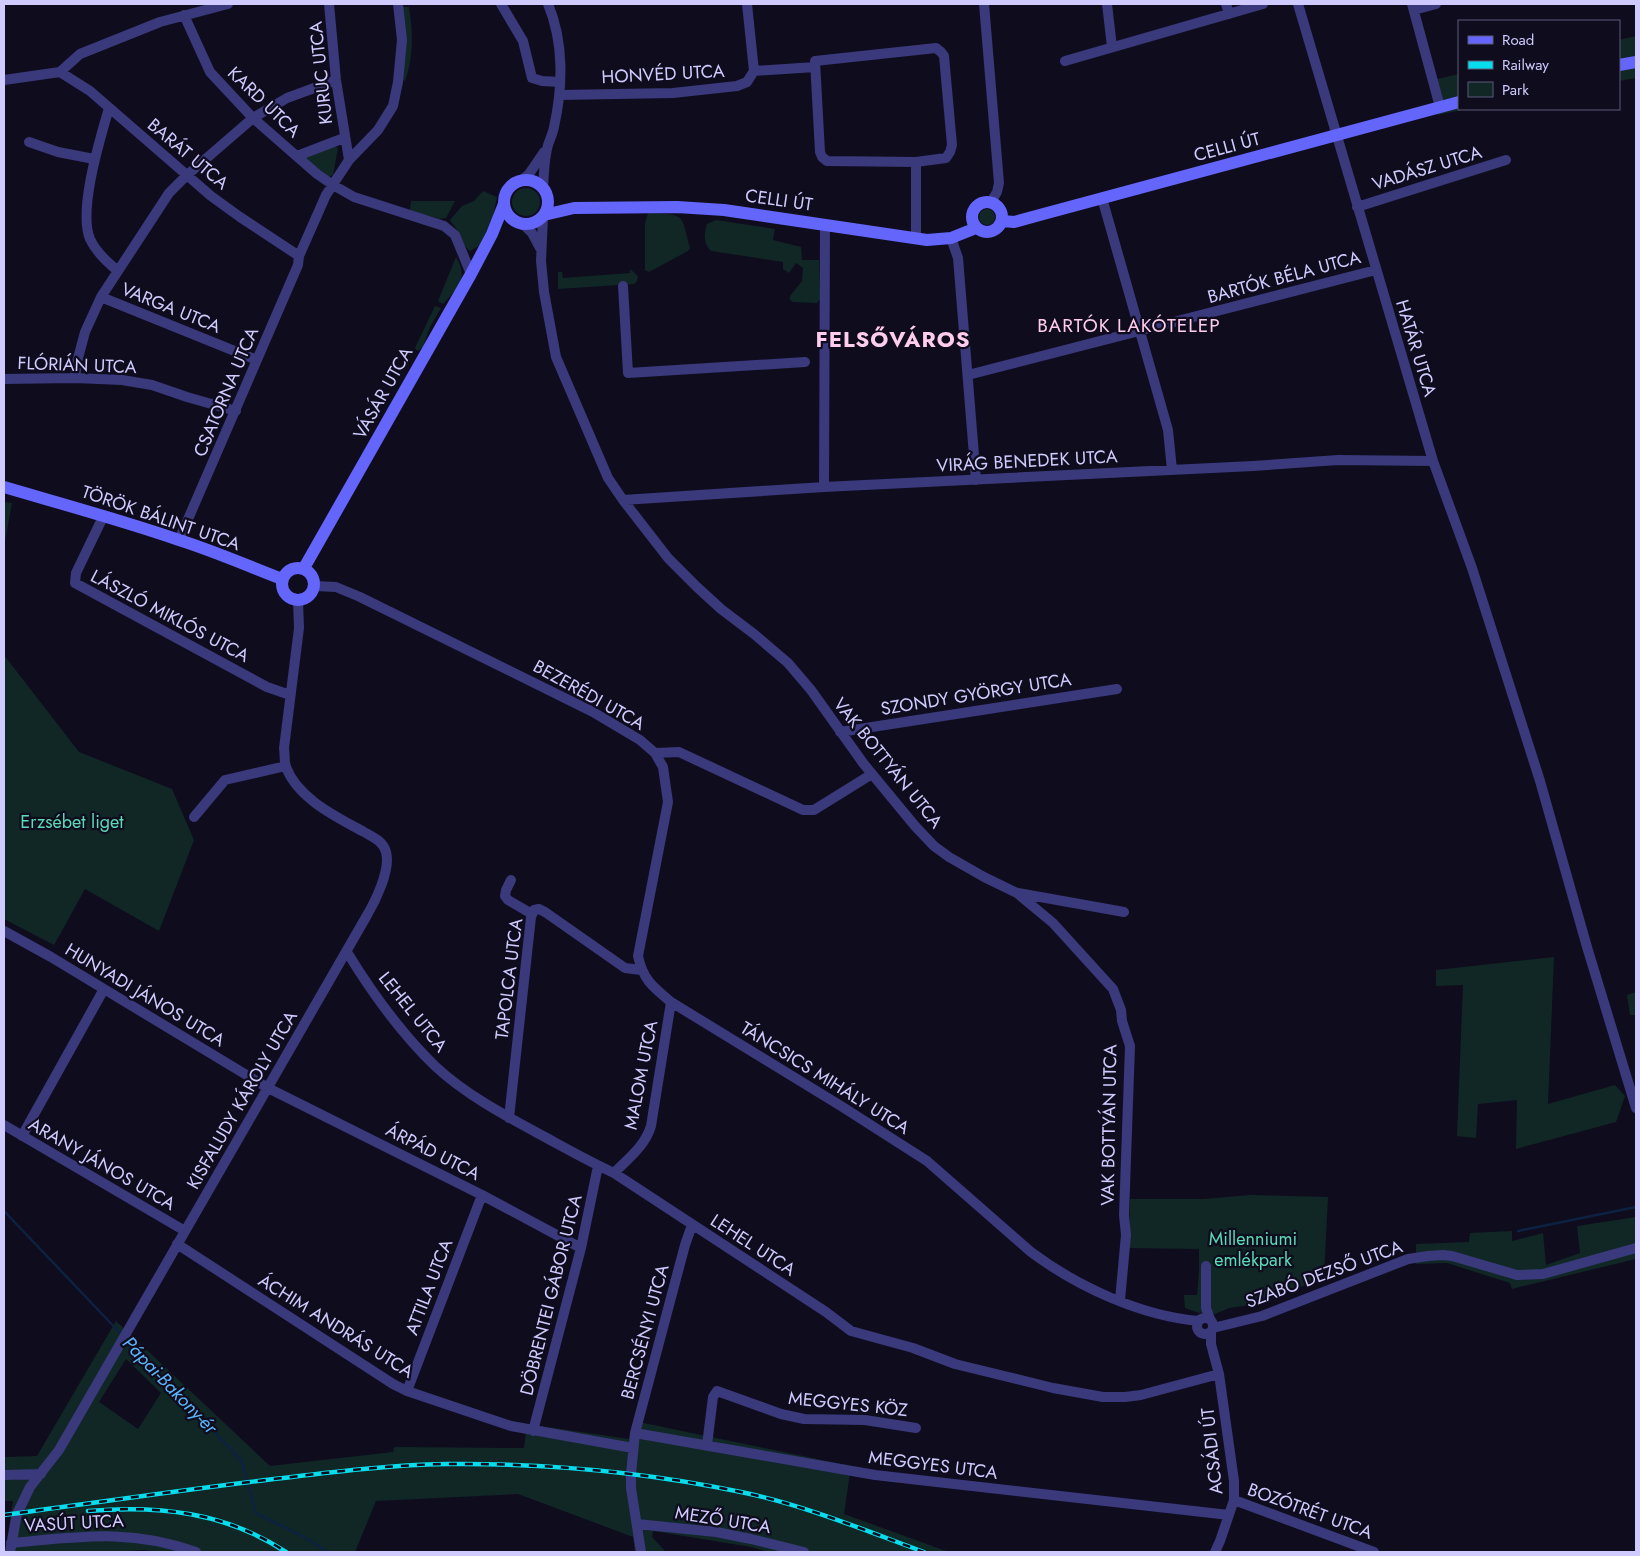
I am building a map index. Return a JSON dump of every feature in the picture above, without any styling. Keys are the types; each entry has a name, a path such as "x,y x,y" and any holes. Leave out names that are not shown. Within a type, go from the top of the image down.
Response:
{"street":[{"path":"4,80 60,72 80,54 160,22 228,4"},
{"name":"KURUC UTCA","path":"329,4 336,80 349,160"},
{"path":"299,256 326,195 349,160 378,130 393,106 398,82 402,40 398,4"},
{"path":"501,4 522,40 532,78 542,81 560,82"},
{"path":"492,234 520,223 533,223 544,216 548,204 544,170 560,96 560,82 559,48 548,4"},
{"path":"747,4 754,71 814,67"},
{"path":"984,4 999,183 997,192 990,202"},
{"path":"1107,4 1112,47"},
{"path":"1065,61 1227,9 1263,4"},
{"name":"HATÁR UTCA","path":"1298,4 1433,461 1472,568 1540,781 1587,947 1636,1108"},
{"path":"1436,4 1413,7 1440,107"},
{"name":"KARD UTCA","path":"184,15 210,72 253,118 333,185"},
{"path":"936,48 941,52 944,56 952,145 946,158 916,162 827,161 822,158 820,152 815,61 936,48"},
{"path":"1620,65 1636,62"},
{"name":"HONVÉD UTCA","path":"560,96 673,93 737,86 747,82 754,71"},
{"name":"BARÁT UTCA","path":"60,72 90,92 186,176 240,217 299,256"},
{"path":"75,378 76,362 85,332 100,297 169,193 253,118 287,98 336,80"},
{"name":"CELLI ÚT","path":"544,216 574,208 669,207 724,210 927,240 951,238 976,228 981,231 991,232 996,230 1002,221 1014,222 1458,102"},
{"path":"109,108 94,159 86,211 87,227 91,241 102,256 118,271"},
{"path":"297,156 344,138"},
{"path":"30,142 58,152 94,159"},
{"path":"520,223 508,214 504,204 506,193 529,174 548,147"},
{"name":"VADÁSZ UTCA","path":"1357,207 1506,160"},
{"path":"916,162 916,238"},
{"path":"521,181 529,180 537,183 545,190"},
{"path":"333,185 354,197 444,226 455,235 471,274"},
{"name":"CELLI ÚT","path":"545,190 561,203 574,208"},
{"path":"1102,198 1168,430 1172,470"},
{"path":"976,228 973,223 972,212 980,204 990,202 995,204 1002,211 1002,221"},
{"name":"VÁSÁR UTCA","path":"304,568 471,274 492,234 504,204"},
{"name":"VAK BOTTYÁN UTCA","path":"544,216 541,249 544,292 556,357 608,478 623,500 668,558 697,587 721,609 788,663 811,690 872,774 914,826 934,846 977,873 1017,892 1049,919 1113,989 1121,1010 1122,1021 1130,1046 1124,1215 1126,1235 1120,1300"},
{"name":"VAK BOTTYÁN UTCA","path":"520,223 532,233 541,249"},
{"path":"824,487 825,224"},
{"path":"951,238 958,258 976,480"},
{"name":"CSATORNA UTCA","path":"179,540 298,265 299,256"},
{"name":"BARTÓK BÉLA UTCA","path":"968,375 1376,270"},
{"path":"623,286 628,373 805,362"},
{"name":"VARGA UTCA","path":"100,297 257,360"},
{"name":"FLÓRIÁN UTCA","path":"4,379 75,378 122,380 152,385 187,397 236,410"},
{"name":"VIRÁG BENEDEK UTCA","path":"623,500 824,487 1338,460 1433,461"},
{"name":"TÖRÖK BÁLINT UTCA","path":"4,487 61,502 179,540 282,579"},
{"name":"TÖRÖK BÁLINT UTCA","path":"4,492 27,494"},
{"name":"LÁSZLÓ MIKLÓS UTCA","path":"103,517 75,575 75,584 267,687 290,695"},
{"path":"304,568 312,575 315,586 309,596 298,600 293,599 285,594 282,579 288,570 304,568"},
{"name":"BEZERÉDI UTCA","path":"315,586 336,587 377,605 593,712 640,740 655,753 679,752 803,810 814,810 872,774"},
{"path":"194,817 225,780 286,766 284,748 299,628 298,600"},
{"name":"SZONDY GYÖRGY UTCA","path":"840,732 1117,689"},
{"path":"641,970 638,956 668,802 663,768 655,753"},
{"name":"KISFALUDY KÁROLY UTCA","path":"10,1548 17,1514 30,1487 59,1450 119,1348 347,952 376,898 386,869 386,853 379,841 338,818 309,797 294,782 286,766"},
{"path":"511,880 506,890 508,900 532,914"},
{"path":"1017,892 1124,912"},
{"name":"TAPOLCA UTCA","path":"509,1118 532,914 534,910 539,909 545,912 625,968 641,970"},
{"name":"HUNYADI JÁNOS UTCA","path":"4,931 268,1088"},
{"name":"LEHEL UTCA","path":"347,952 389,1014 423,1054 453,1081 509,1118 614,1173 826,1312 851,1331 913,1348 956,1364 1053,1388 1103,1397 1140,1395 1219,1374"},
{"name":"TÁNCSICS MIHÁLY UTCA","path":"641,970 650,984 671,1002 927,1161 1031,1252 1049,1265 1084,1285 1143,1310 1185,1320 1207,1328"},
{"path":"22,1136 104,989"},
{"name":"MALOM UTCA","path":"614,1173 642,1145 648,1136 671,1002"},
{"name":"ÁRPÁD UTCA","path":"268,1088 482,1195 581,1248"},
{"name":"ARANY JÁNOS UTCA","path":"4,1125 185,1231"},
{"name":"DÖBRENTEI GÁBOR UTCA","path":"533,1431 581,1248 598,1166"},
{"name":"ATTILA UTCA","path":"407,1391 482,1195"},
{"name":"BERCSÉNYI UTCA","path":"641,1552 631,1488 635,1433 692,1225"},
{"name":"ÁCHIM ANDRÁS UTCA","path":"178,1244 385,1379 407,1391 511,1426 634,1448"},
{"name":"SZABÓ DEZSŐ UTCA","path":"1207,1328 1262,1316 1408,1259 1418,1257 1443,1255 1467,1260 1499,1271 1530,1276 1636,1248"},
{"name":"ACSÁDI ÚT","path":"1206,1266 1207,1328 1219,1374 1234,1481 1234,1500 1215,1552"},
{"name":"MEGGYES KÖZ","path":"707,1445 713,1397 717,1391 781,1414 804,1419 865,1420 916,1428"},
{"name":"MEGGYES UTCA","path":"635,1433 884,1476 1229,1514"},
{"path":"4,1475 41,1474"},
{"name":"BOZÓTRÉT UTCA","path":"1234,1500 1374,1552"},
{"name":"MEZŐ UTCA","path":"637,1524 716,1532 804,1552"},
{"name":"VASÚT UTCA","path":"10,1548 100,1535 150,1539 196,1552"}],"green space":[{"path":"403,7 409,7 412,35 410,62 405,81 402,80"},
{"path":"1636,36 1636,78 1620,81 1620,40"},
{"path":"1458,74 1458,110 1461,110 1438,115 1429,81"},
{"path":"334,146 338,148 333,175 328,177 306,157"},
{"path":"526,188 536,192 540,202 536,212 526,216 516,212 512,202 516,192"},
{"path":"483,191 497,197 493,216 481,243 470,251 464,245 450,220 462,206 474,201"},
{"path":"411,201 455,201 446,218 440,219 410,211"},
{"path":"987,209 993,211 995,217 993,223 987,225 981,223 979,217 981,211"},
{"path":"648,213 669,214 680,218 685,228 690,248 688,251 649,272 645,270 645,224"},
{"path":"716,220 775,229 773,240 801,247 802,260 819,260 820,299 817,303 793,302 790,300 790,296 802,281 803,268 796,263 789,273 783,269 783,262 711,251 705,242 705,231 707,224"},
{"path":"456,257 460,264 462,277 457,288 443,304 438,301"},
{"path":"630,269 638,276 634,284 558,289 558,272 562,272 563,278 630,273"},
{"path":"435,306 441,308 430,327 423,347 416,350 415,348"},
{"path":"4,502 12,503 4,547"},
{"name":"Erzsébet liget","path":"4,655 79,752 172,789 194,840 159,931 85,889 54,945 4,919"},
{"path":"1554,957 1548,1104 1615,1085 1625,1096 1616,1122 1516,1149 1517,1100 1478,1104 1476,1138 1457,1136 1463,985 1436,986 1436,970"},
{"path":"1636,992 1636,1015 1630,1015 1627,995"},
{"name":"Millenniumi emlékpark","path":"1250,1195 1328,1197 1324,1275 1316,1281 1257,1304 1229,1308 1215,1314 1199,1313 1185,1308 1184,1295 1197,1295 1199,1249 1129,1248 1130,1199 1203,1199"},
{"path":"1636,1217 1636,1259 1512,1289 1510,1283 1447,1263 1416,1264 1416,1244 1469,1242 1470,1233 1512,1231 1512,1241 1543,1233 1546,1265 1580,1253 1577,1226"},
{"path":"116,1321 270,1466 393,1452 394,1447 524,1448 527,1424 629,1439 634,1421 851,1466 844,1514 949,1552 769,1552 751,1547 653,1531 652,1537 666,1552 635,1552 633,1537 518,1494 376,1501 355,1552 159,1552 144,1550 5,1552 13,1501 4,1501 4,1457 37,1456","holes":["126,1359 161,1393 138,1429 99,1402"]}],"waterway":[{"path":"1518,1231 1636,1207"},
{"name":"Pápai-Bakony-ér","path":"4,1211 122,1335"},
{"name":"Pápai-Bakony-ér","path":"125,1339 241,1460 256,1513 306,1538 328,1552"}],"railway":[{"path":"4,1515 348,1470 447,1464 521,1465 632,1474 741,1492 811,1511 924,1552"},
{"path":"88,1511 140,1509 191,1514 239,1528 286,1552"}],"district":[{"name":"BARTÓK LAKÓTELEP","path":"1129,325"},
{"name":"FELSŐVÁROS","path":"893,339"}]}
